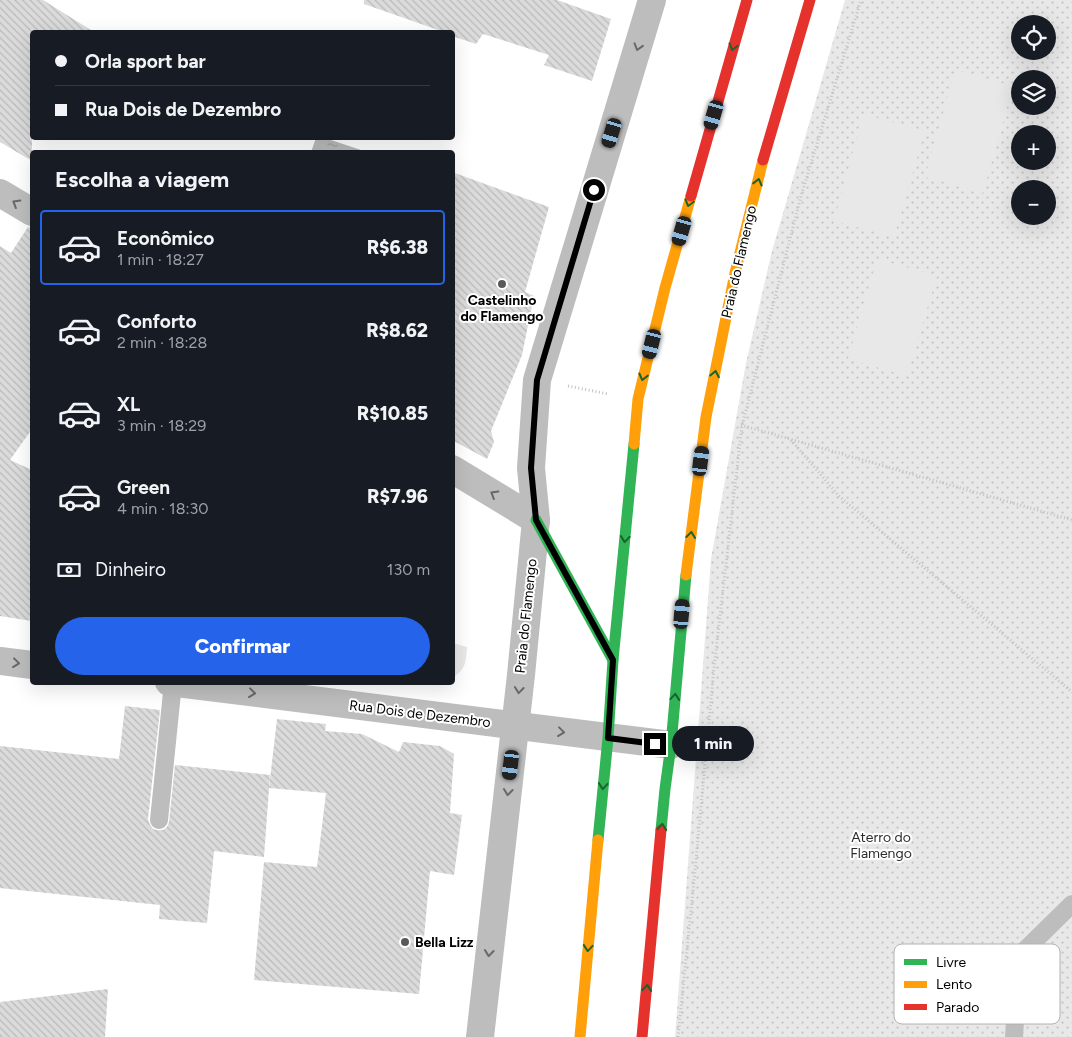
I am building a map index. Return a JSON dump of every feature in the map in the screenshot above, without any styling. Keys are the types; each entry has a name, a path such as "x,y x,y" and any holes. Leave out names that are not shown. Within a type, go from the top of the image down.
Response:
{"main road":[{"path":"580,1037 638,399 665,288 747,0"},
{"name":"Praia do Flamengo","path":"642,1037 686,577 706,416 735,273 766,147 810,0"},
{"path":"536,520 613,660"}],"street":[{"name":"Praia do Flamengo","path":"480,1037 536,520 531,468 537,380 652,0"},
{"path":"0,193 30,211"},
{"path":"455,471 536,520"},
{"path":"0,661 30,666"},
{"name":"Rua Dois de Dezembro","path":"196,685 671,745"}],"lane":[{"path":"159,820 188,685"},
{"path":"1031,944 1072,904"},
{"path":"1014,1037 1015,1024"}],"path":[{"path":"678,1037 714,668 742,426 801,196 861,0"},
{"path":"706,416 1072,520"},
{"path":"791,440 839,496 1072,692"}],"green space":[{"name":"Aterro do Flamengo","path":"845,0 1072,0 1072,1037 675,1037 711,559 746,363 772,251"},
{"path":"955,70 1011,85 1011,93 983,193 925,177"},
{"path":"863,114 925,131 894,237 834,221"},
{"path":"877,259 937,276 907,376 848,359"},
{"path":"455,644 467,647 466,661 461,671 455,676"}],"water":[{"path":"315,140 331,140 361,150 312,150"}],"building":[{"path":"0,0 43,0 91,30 30,30 30,140 32,140 32,150 30,150 30,160 0,142"},
{"path":"364,0 557,0 611,19 592,81 544,65 549,55 483,34 476,44 455,37 455,30 438,30 364,4"},
{"path":"455,173 549,207 525,292 534,296 522,355 491,431 494,442 487,459 455,442"},
{"path":"28,227 30,228 30,432 10,460 30,469 30,621 0,616 0,246 11,253"},
{"path":"125,706 160,710 148,819 153,829 163,830 169,822 175,765 270,775 264,857 214,851 207,923 159,919 160,905 0,888 0,746 119,759"},
{"path":"277,719 326,724 325,731 362,734 399,752 403,742 440,746 454,754 450,813 462,815 454,875 430,871 419,994 254,980 264,862 317,867 326,793 269,788"},
{"path":"108,989 105,1037 0,1037 0,1002"}],"traffic: fast":[{"path":"598,840 634,444"},
{"path":"536,520 613,660"},
{"path":"661,830 671,745 686,575"}],"traffic: slow":[{"path":"686,575 706,417 735,273 763,160"},
{"path":"634,444 638,399 665,288 691,196"},
{"path":"580,1037 598,840"}],"traffic: jam":[{"path":"691,196 747,0"},
{"path":"763,160 810,0"},
{"path":"642,1037 661,830"}],"place":[{"name":"Castelinho do Flamengo","path":"502,284"},
{"name":"Bella Lizz","path":"405,942"}],"route":[{"path":"594,190 537,380 531,468 536,520 613,660 608,738 655,744"}]}
